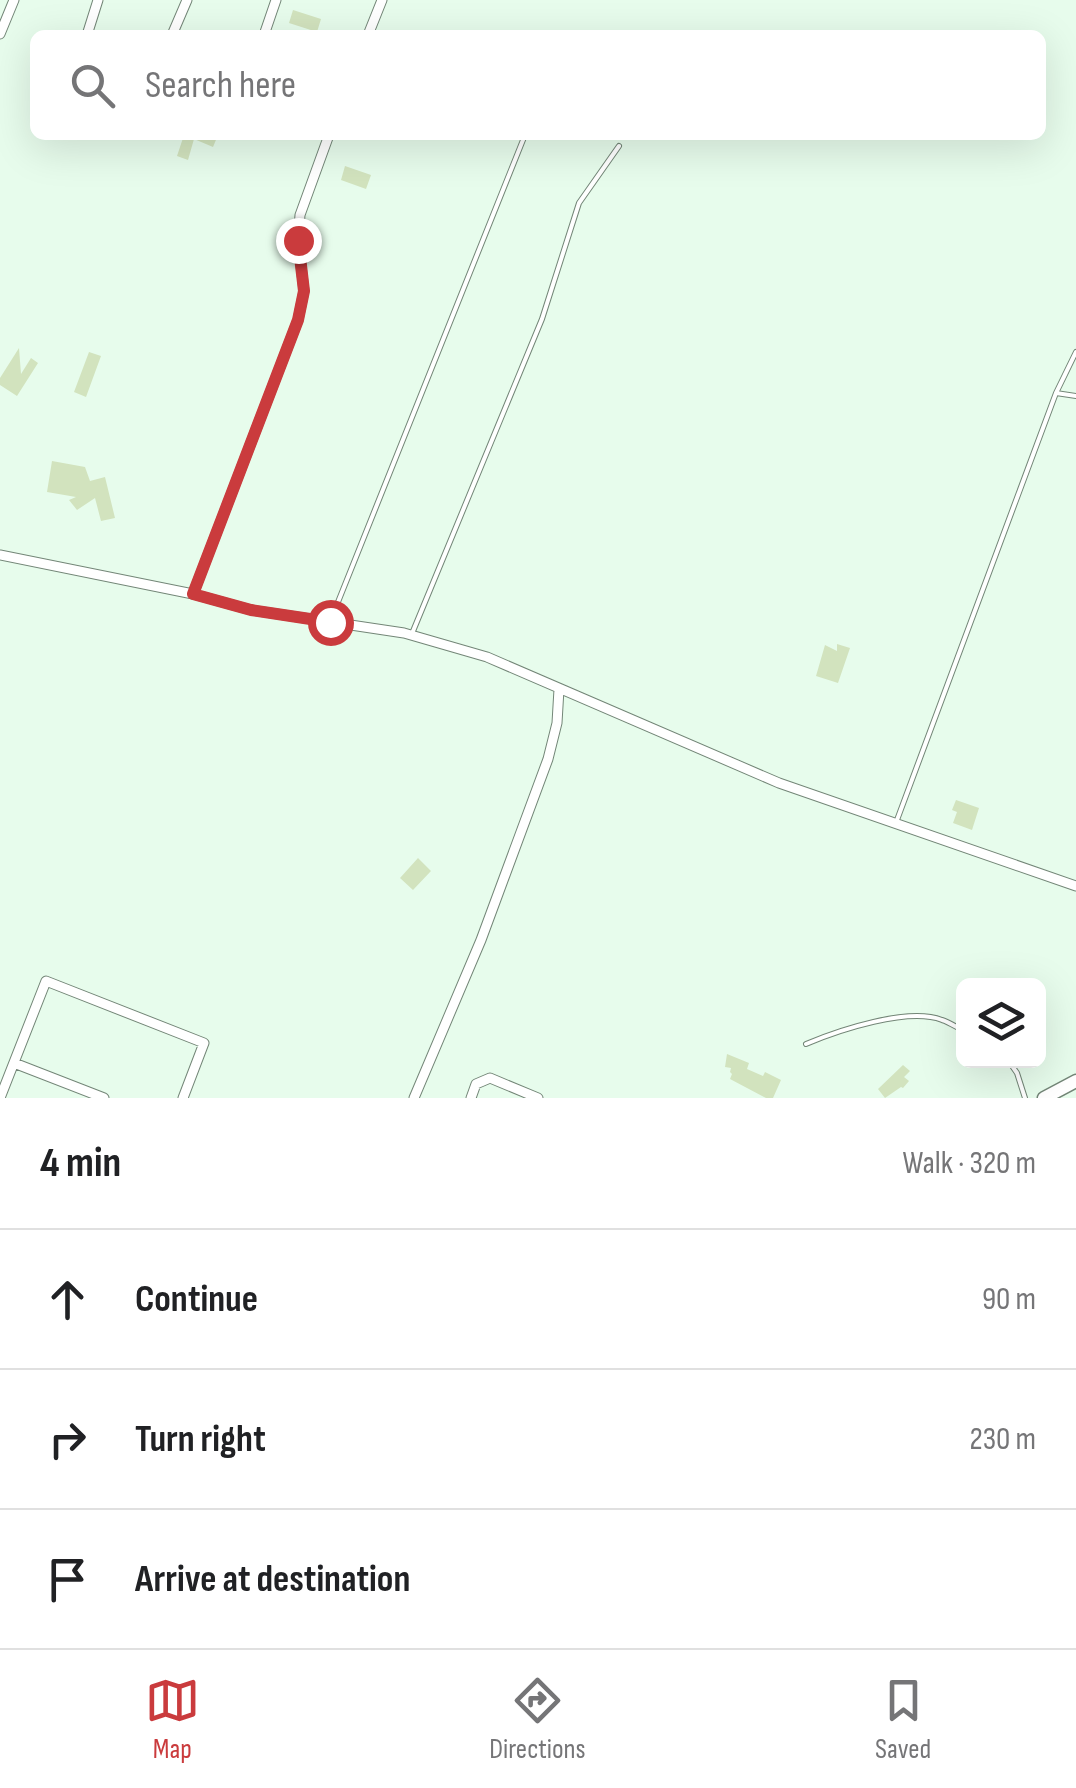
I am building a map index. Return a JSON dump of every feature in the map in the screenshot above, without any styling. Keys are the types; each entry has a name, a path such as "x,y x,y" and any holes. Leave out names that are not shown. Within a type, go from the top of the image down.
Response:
{"street":[{"path":"0,34 14,0"},
{"path":"88,30 98,0"},
{"path":"174,30 186,0"},
{"path":"266,30 276,0"},
{"path":"370,30 382,0"},
{"path":"193,594 298,320 304,291 298,240 300,216 327,140"},
{"path":"1,558 193,594 251,610 411,636 487,657 779,783 1076,886"},
{"path":"414,1098 481,940 544,772 554,742 560,689"},
{"path":"0,1098 46,981 204,1043 183,1098"},
{"path":"14,1063 104,1098"},
{"path":"470,1098 476,1084 490,1078 538,1098"},
{"path":"1044,1098 1076,1081"}],"lane":[{"path":"330,622 524,140"},
{"path":"411,636 542,319 579,203 618,146"},
{"path":"895,824 1056,392 1076,352"},
{"path":"1056,392 1076,396"},
{"path":"806,1044 847,1028 914,1016 939,1018 956,1027"},
{"path":"1014,1068 1026,1098"}],"building":[{"path":"293,10 321,19 318,30 289,23"},
{"path":"182,140 194,140 188,160 177,156"},
{"path":"196,140 216,140 213,147"},
{"path":"345,166 371,175 366,189 341,180"},
{"path":"19,348 21,374 31,358 38,363 17,396 0,385 0,378"},
{"path":"89,352 101,356 86,397 74,392"},
{"path":"52,461 85,467 90,481 105,477 115,518 101,521 95,498 77,510 69,500 76,497 47,492"},
{"path":"837,644 850,648 838,683 816,676 825,645 837,651"},
{"path":"956,800 979,808 972,830 953,823"},
{"path":"418,858 431,871 413,890 400,878"},
{"path":"727,1054 749,1063 747,1069 781,1080 773,1098 730,1079 731,1068 725,1067"},
{"path":"903,1065 910,1071 904,1077 909,1081 885,1098 878,1089"}],"route":[{"path":"298,240 304,291 298,320 193,594 251,610 330,622"}]}
